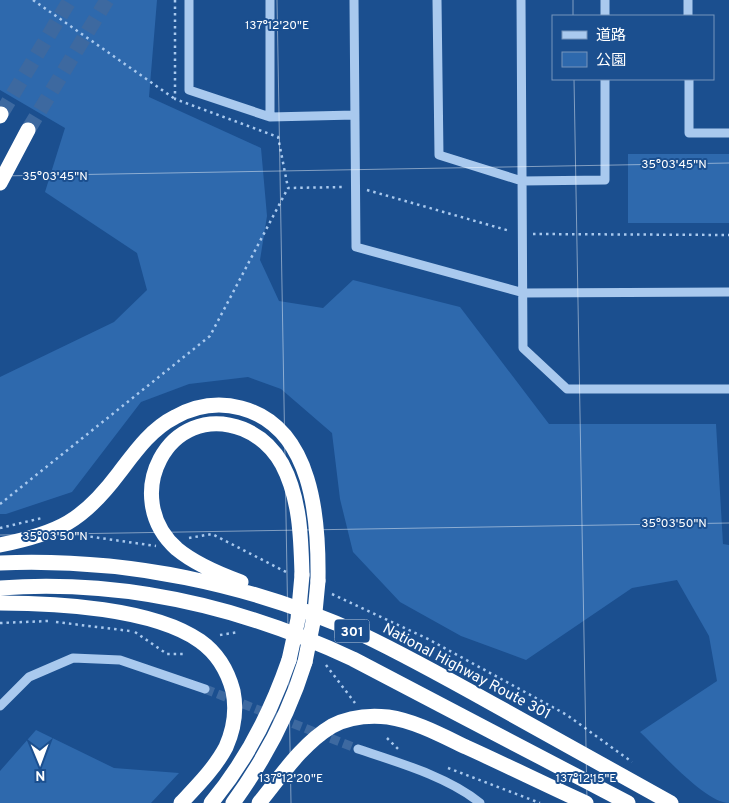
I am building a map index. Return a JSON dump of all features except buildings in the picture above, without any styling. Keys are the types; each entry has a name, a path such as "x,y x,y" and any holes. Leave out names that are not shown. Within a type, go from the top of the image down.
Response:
{"highway":[{"path":"0,183 28,130"},
{"path":"0,545 39,536 77,518 104,493 148,437 160,426 189,410 204,406 227,405 247,410 260,415 272,424 291,444 300,458 314,508 318,555 315,612 305,662 288,710 250,779 233,803"},
{"path":"211,803 234,774 260,732 289,660 298,619 296,574 301,532 293,492 281,462 263,440 251,432 223,424 210,424 196,427 172,441 157,464 152,479 151,494 152,510 157,523 176,548 208,568 228,577 289,598 350,624 430,669"},
{"name":"National Highway Route 301","path":"0,563 55,562 94,564 165,573 251,593 328,620 363,635 430,669 671,803"},
{"name":"301","path":"0,588 77,587 143,593 208,606 275,626 353,659 628,803"},
{"path":"0,604 69,606 116,612 146,619 185,633 200,641 214,653 231,682 235,715 232,731 215,765 181,803"},
{"path":"259,803 292,762 317,738 344,721 358,717 374,716 388,717 423,728 586,803"}],"street":[{"path":"189,0 189,90 270,117 355,115"},
{"path":"270,0 270,117"},
{"path":"354,0 356,247 524,293 729,292"},
{"path":"437,0 439,155 522,181 605,180 605,80"},
{"path":"521,0 523,348 567,389 729,389"},
{"path":"605,0 605,15"},
{"path":"688,0 688,15"},
{"path":"688,80 689,133 729,133"},
{"path":"0,706 29,677 73,658 120,660 204,689"},
{"path":"358,749 414,767 470,794 480,803"}],"path":[{"path":"33,0 175,99"},
{"path":"356,187 523,234 729,235"},
{"path":"0,504 210,336 288,188"},
{"path":"0,528 40,517 47,520"},
{"path":"78,533 86,536 154,546 161,545"},
{"path":"183,540 212,534 296,574"},
{"path":"332,594 428,639 566,715 635,765"},
{"path":"0,623 51,621 135,632 167,654 185,654"},
{"path":"387,738 401,752"},
{"path":"442,766 540,803"}],"green space":[{"path":"0,0 157,0 149,97 261,148 267,216 260,260 279,301 323,308 353,280 460,307 549,424 716,424 723,544 729,545 729,803 719,801 695,785 640,732 717,681 709,636 677,580 632,588 526,660 461,636 400,602 353,552 340,499 332,433 281,389 248,377 189,384 141,402 72,492 6,514 0,514 0,377 114,322 147,290 137,253 45,192 65,128 0,90"},
{"path":"628,154 729,154 729,223 628,223"},
{"path":"36,730 114,768 179,773 151,803 0,803 0,771"}],"tunnel":[{"path":"1,114 70,0"},
{"path":"28,130 107,0"},
{"path":"205,689 358,749"}]}
